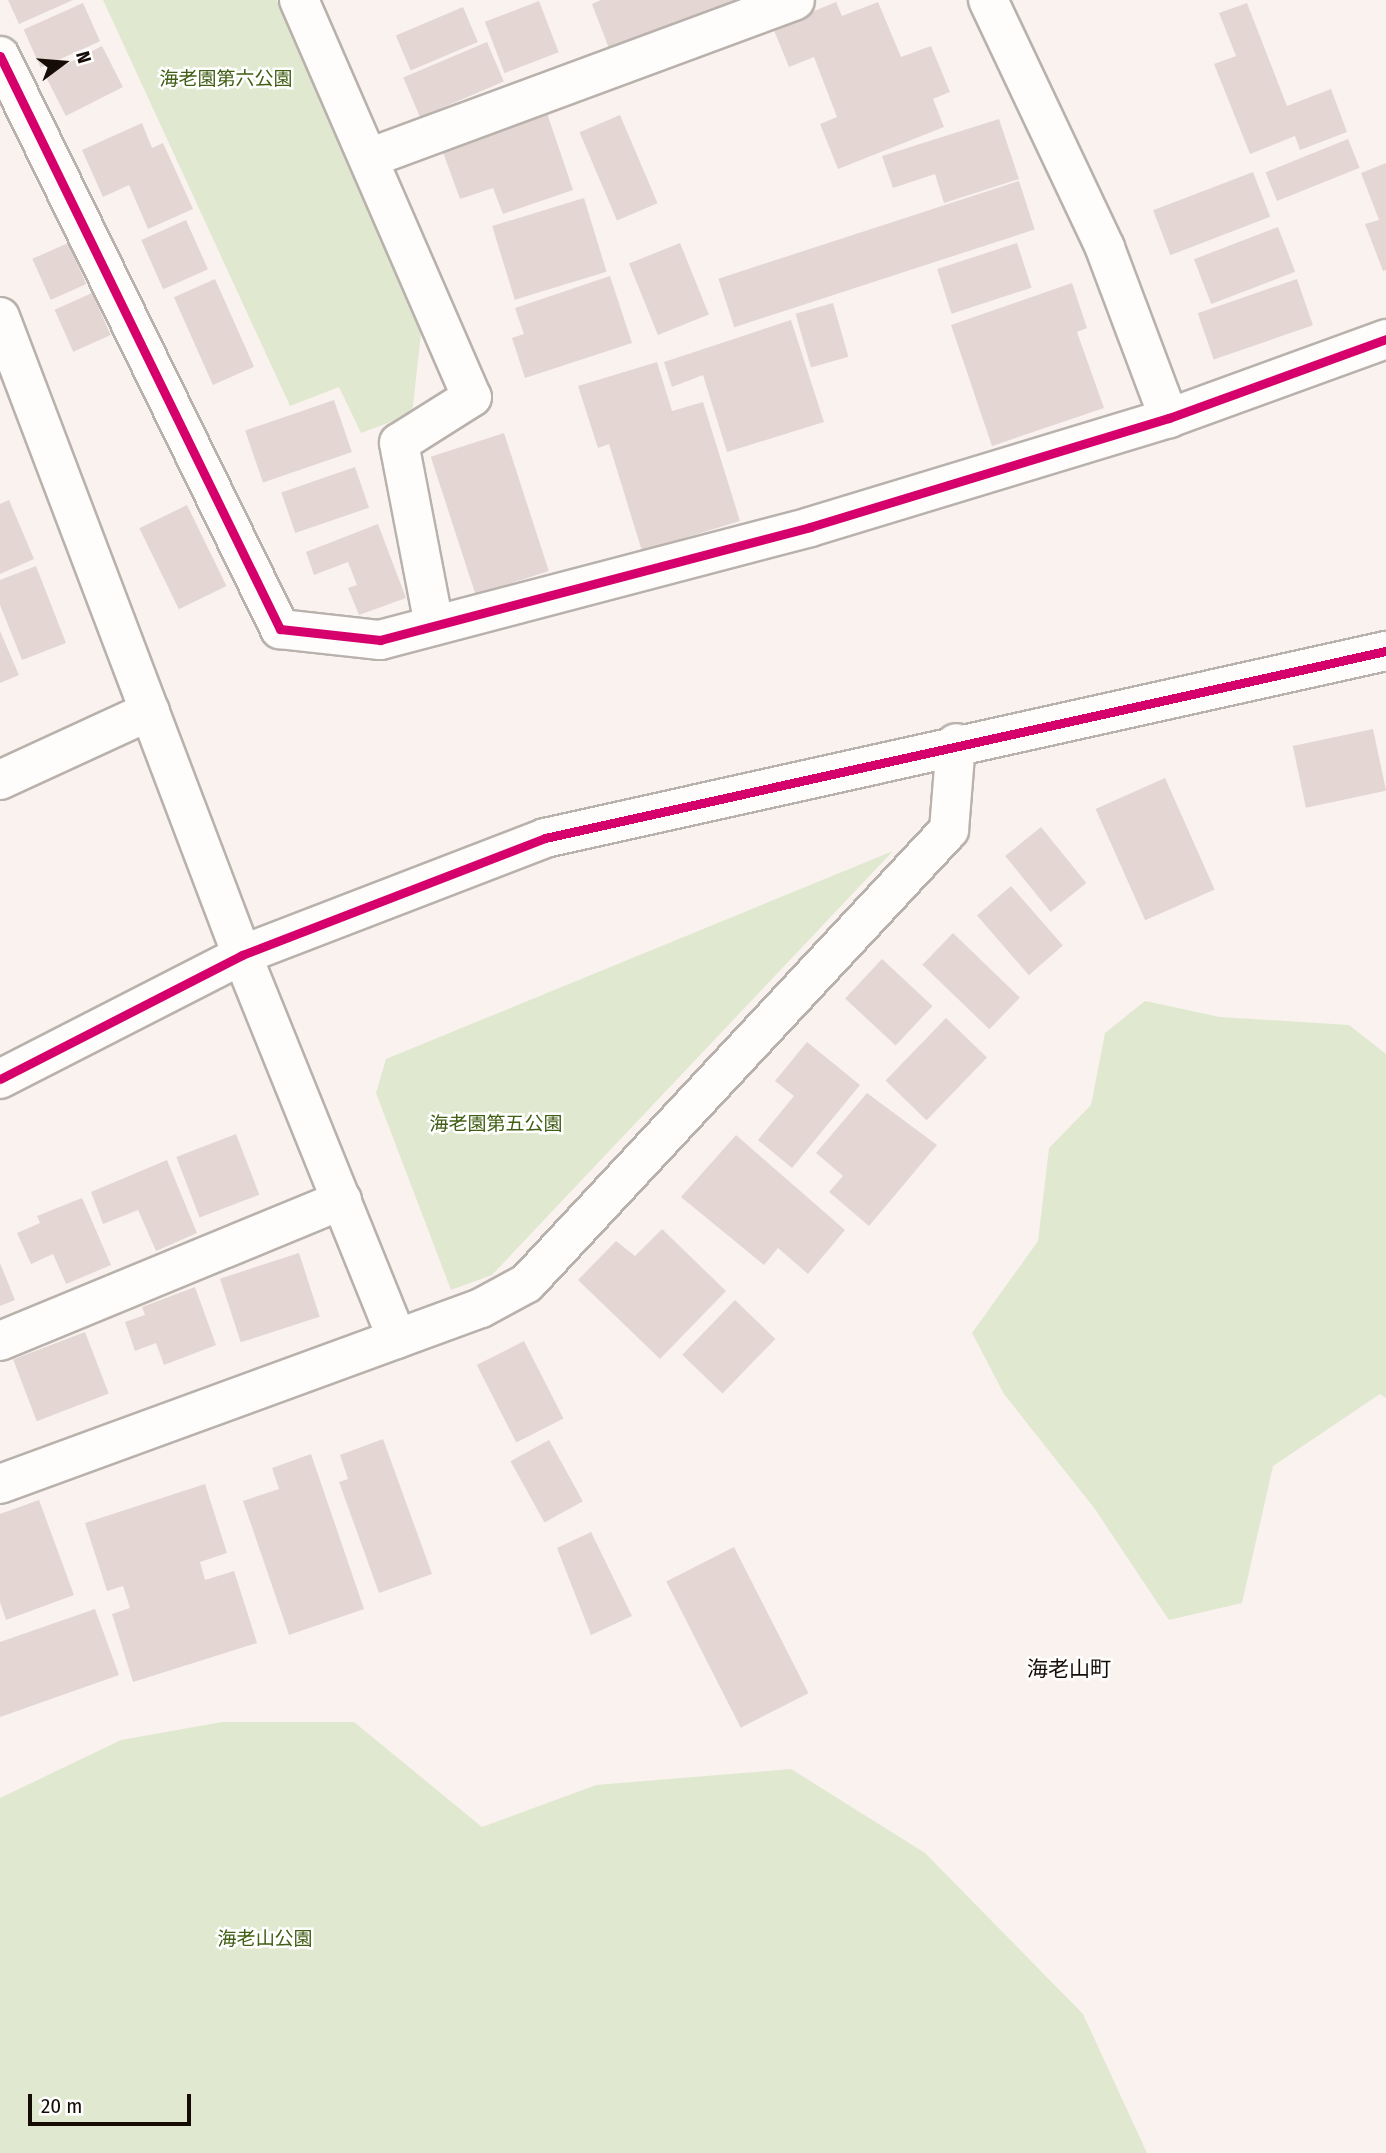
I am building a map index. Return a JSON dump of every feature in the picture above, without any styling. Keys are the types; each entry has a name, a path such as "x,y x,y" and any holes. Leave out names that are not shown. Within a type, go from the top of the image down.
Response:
{"street":[{"path":"299,0 472,397 399,443 434,624"},
{"path":"369,159 795,0"},
{"path":"988,0 1105,248 1169,418"},
{"path":"0,56 280,629 380,640 810,527 1169,418 1386,339"},
{"path":"0,317 242,955 397,1339"},
{"path":"0,1079 242,955 545,838 956,743 1386,651"},
{"path":"0,780 150,710"},
{"path":"0,1484 481,1308 527,1283 898,889 949,830 956,743"},
{"path":"0,1341 342,1200"}],"green space":[{"name":"海老園第六公園","path":"103,0 277,0 422,325 412,414 361,433 339,387 290,406"},
{"name":"海老園第五公園","path":"893,851 492,1275 451,1290 376,1093 386,1059"},
{"path":"1145,1001 1220,1017 1349,1025 1386,1054 1386,1398 1380,1394 1273,1466 1242,1603 1169,1620 1095,1509 1004,1394 972,1333 1038,1241 1049,1148 1091,1105 1105,1033"},
{"name":"海老山公園","path":"222,1722 354,1722 482,1827 596,1785 791,1769 925,1853 1083,2014 1147,2153 0,2153 0,1798 121,1740"}],"building":[{"path":"8,0 73,0 19,24"},
{"path":"601,0 742,0 610,51 592,4"},
{"path":"539,1 559,52 505,73 485,22"},
{"path":"836,2 842,16 878,2 901,57 931,46 950,92 933,99 944,127 838,169 820,124 837,117 814,57 789,67 773,28"},
{"path":"83,3 100,41 41,68 24,29"},
{"path":"1247,3 1287,106 1331,89 1347,132 1300,150 1295,136 1250,154 1214,64 1236,56 1219,13"},
{"path":"463,7 478,42 411,71 396,36"},
{"path":"487,42 504,82 420,117 403,78"},
{"path":"102,46 123,87 66,116 45,75"},
{"path":"545,107 573,190 503,214 493,188 460,199 440,144"},
{"path":"620,115 658,203 617,221 579,132"},
{"path":"999,119 1019,179 944,203 935,174 893,188 882,156"},
{"path":"142,123 152,148 163,143 193,209 148,229 129,185 103,197 82,150"},
{"path":"1348,139 1360,168 1277,201 1265,172"},
{"path":"1386,163 1386,270 1383,271 1365,224 1379,220 1361,173"},
{"path":"1253,172 1270,217 1170,255 1153,210"},
{"path":"1019,181 1035,230 734,327 718,279"},
{"path":"584,198 607,272 515,300 492,226"},
{"path":"186,220 208,269 163,289 141,240"},
{"path":"1278,227 1295,272 1211,304 1194,259"},
{"path":"68,243 86,284 51,300 32,259"},
{"path":"680,243 709,314 658,335 629,264"},
{"path":"1017,243 1032,288 952,314 937,269"},
{"path":"610,276 632,343 525,378 512,338 524,334 515,308"},
{"path":"215,279 254,367 213,385 174,297"},
{"path":"1297,279 1313,325 1214,360 1198,313"},
{"path":"1072,283 1087,328 1077,332 1104,408 992,446 951,325"},
{"path":"92,293 111,335 73,352 55,310"},
{"path":"833,303 848,357 811,368 796,314"},
{"path":"791,320 824,422 727,452 703,375 672,387 664,362"},
{"path":"657,362 672,411 703,402 740,521 642,551 609,444 598,448 578,386"},
{"path":"334,400 352,452 263,483 245,431"},
{"path":"504,433 549,571 476,595 431,457"},
{"path":"355,467 369,508 295,533 281,492"},
{"path":"9,500 34,559 0,574 0,504"},
{"path":"187,505 226,586 179,609 139,528"},
{"path":"378,524 406,598 359,615 348,588 357,585 348,562 314,575 306,552"},
{"path":"36,566 66,643 22,660 0,605 0,580"},
{"path":"0,631 19,675 0,683"},
{"path":"1373,729 1386,791 1306,808 1293,746"},
{"path":"1165,778 1215,889 1145,920 1096,809"},
{"path":"1041,827 1086,883 1051,912 1005,856"},
{"path":"1011,886 1063,946 1029,975 977,916"},
{"path":"953,933 1020,998 989,1029 922,965"},
{"path":"882,959 932,1006 896,1046 845,998"},
{"path":"946,1018 987,1058 927,1120 886,1081"},
{"path":"807,1042 860,1085 792,1168 758,1140 794,1096 775,1081"},
{"path":"867,1093 937,1145 869,1226 829,1192 843,1176 816,1153"},
{"path":"236,1134 259,1195 200,1218 176,1157"},
{"path":"736,1135 845,1230 808,1274 778,1248 764,1265 681,1197"},
{"path":"167,1160 197,1233 156,1251 138,1210 103,1224 91,1192"},
{"path":"82,1198 111,1265 66,1284 53,1254 31,1264 17,1233 40,1223 37,1216"},
{"path":"662,1229 726,1291 660,1359 578,1280 616,1241 635,1256"},
{"path":"299,1253 320,1317 241,1342 220,1279"},
{"path":"0,1263 15,1300 0,1306"},
{"path":"195,1287 216,1345 164,1365 156,1343 135,1351 125,1322 145,1315 142,1307"},
{"path":"735,1300 775,1339 722,1394 682,1355"},
{"path":"85,1332 109,1394 37,1421 13,1360"},
{"path":"524,1341 563,1419 516,1443 477,1365"},
{"path":"383,1439 432,1574 379,1593 339,1482 348,1479 340,1455"},
{"path":"549,1440 583,1501 544,1523 511,1461"},
{"path":"311,1454 364,1609 289,1635 243,1501 279,1489 272,1468"},
{"path":"205,1484 227,1553 200,1562 205,1580 234,1571 257,1643 133,1682 112,1614 130,1608 123,1586 107,1591 85,1523"},
{"path":"39,1500 74,1595 6,1620 0,1602 0,1514"},
{"path":"591,1532 632,1616 591,1635 557,1548"},
{"path":"734,1547 808,1693 741,1728 666,1582"},
{"path":"95,1609 119,1675 0,1717 0,1642"}],"cycle path":[{"path":"0,56 280,629 380,640 810,527 1169,418 1386,339"},
{"path":"0,1079 242,955 545,838 1386,651"}],"district":[{"name":"海老山町","path":"1069,1669"}]}
